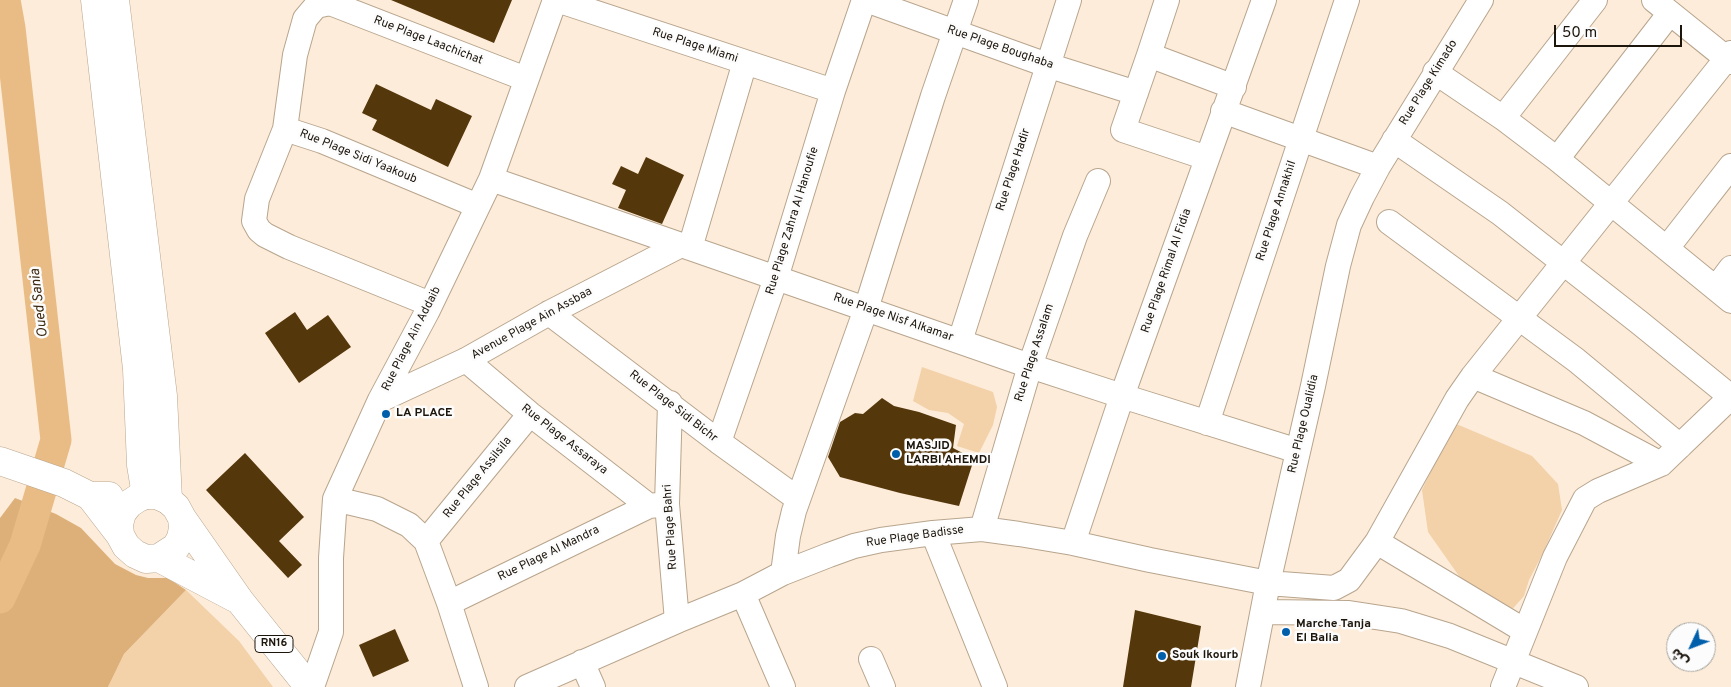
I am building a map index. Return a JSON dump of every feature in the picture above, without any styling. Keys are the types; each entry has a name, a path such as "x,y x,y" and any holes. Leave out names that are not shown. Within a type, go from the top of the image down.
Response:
{"main road":[{"path":"95,0 137,369 141,465 158,503 183,528 181,538 176,547 159,558"},
{"path":"115,0 163,396 158,503"},
{"name":"RN16","path":"10,464 64,483 90,496 158,503 310,687"},
{"name":"RN16","path":"90,496 120,535 126,546 135,554 146,559 159,558 240,601"},
{"path":"120,535 119,524 122,513 129,504 158,503"}],"street":[{"name":"Rue Plage Miami","path":"556,0 833,91"},
{"name":"Rue Plage Ain Addaib","path":"310,687 332,632 331,558 335,499 380,400 430,304 491,179 556,0"},
{"name":"Rue Plage Boughaba","path":"865,0 1048,65 1136,93"},
{"name":"Rue Plage Zahra Al Hanoufie","path":"718,442 776,278 833,91 865,0"},
{"path":"783,573 788,536 798,499 866,309 966,0"},
{"name":"Rue Plage Hadir","path":"960,341 1069,0"},
{"path":"1167,0 1123,130 1206,158"},
{"name":"Rue Plage Rimal Al Fidia","path":"1073,542 1122,396 1264,0"},
{"name":"Rue Plage Annakhil","path":"1206,423 1348,0"},
{"name":"Rue Plage Kimado","path":"1378,167 1481,0"},
{"path":"1503,118 1595,0"},
{"name":"Rue Plage Laachichat","path":"319,3 526,79"},
{"name":"Rue Plage Sidi Yaakoub","path":"319,3 305,19 299,38 285,129 322,141 478,206"},
{"path":"1557,159 1662,7 1730,58"},
{"path":"1149,55 1234,87"},
{"name":"Rue Plage Badisse","path":"527,687 743,594 783,573 854,546 880,540 932,533 982,529 1073,542 1150,560 1268,582 1334,588 1349,580 1377,542 1457,399 1473,376 1611,202 1730,58"},
{"path":"685,247 745,62"},
{"path":"1436,72 1503,118 1557,159 1724,295 1731,268"},
{"path":"1223,111 1378,167"},
{"path":"285,129 257,199 254,221 259,230 289,247 430,304"},
{"path":"1394,140 1486,203 1563,262 1731,397 1661,464 1598,491 1585,499 1555,557 1503,687"},
{"path":"1666,248 1731,166"},
{"name":"Rue Plage Oualidia","path":"1248,687 1268,582 1344,242 1355,211 1378,167"},
{"name":"Rue Plage Nisf Alkamar","path":"491,179 1030,366 1298,451"},
{"name":"Rue Plage Assalam","path":"982,529 1030,366 1075,236 1098,180"},
{"path":"1389,222 1519,316 1576,360 1680,446"},
{"name":"Avenue Plage Ain Assbaa","path":"380,400 466,360 549,313 685,247"},
{"name":"Rue Plage Sidi Bichr","path":"549,313 670,403 718,442 798,499"},
{"name":"Rue Plage Assaraya","path":"466,360 530,414 658,505"},
{"path":"1473,376 1584,423 1661,464"},
{"name":"Rue Plage Bahri","path":"670,403 658,505 677,621"},
{"name":"Rue Plage Assilsila","path":"426,541 530,414"},
{"path":"335,499 377,509 409,524 426,541 449,603 476,687"},
{"name":"Rue Plage Al Mandra","path":"449,603 658,505"},
{"path":"932,533 995,687"},
{"path":"1377,542 1525,631"},
{"path":"743,594 782,687"},
{"path":"1263,612 1324,612 1377,616 1434,630 1576,687"},
{"path":"871,659 883,687"},
{"path":"582,662 593,687"}],"shaded area":[{"path":"922,367 993,392 997,407 993,425 979,453 957,446 964,424 948,413 929,410 913,401"},
{"path":"1454,423 1532,456 1558,484 1562,510 1529,580 1524,596 1508,614 1459,576 1428,532 1422,490"},
{"path":"15,498 56,514 81,528 115,564 136,575 148,578 168,578 186,590 124,654 108,687 0,687 0,518"},
{"path":"186,590 239,641 273,687 108,687 124,654"}],"building":[{"path":"391,0 512,0 494,43"},
{"path":"376,84 431,110 436,99 472,116 448,167 372,130 377,120 362,113"},
{"path":"646,157 684,175 662,224 618,208 626,190 612,184 621,166 638,174"},
{"path":"295,312 307,330 328,315 351,347 299,383 265,333"},
{"name":"MASJID LARBI AHEMDI","path":"882,398 894,406 919,412 956,425 953,448 974,459 959,506 840,477 828,457 840,422 855,413 863,414"},
{"path":"245,453 304,517 279,541 302,565 288,578 206,490"},
{"name":"Souk lkourb","path":"1135,610 1201,626 1191,687 1123,687"},
{"path":"395,629 409,661 373,677 359,645"}],"waterway":[{"name":"Oued Sania","path":"0,598 25,545 56,440 10,28 5,0"}],"place":[{"name":"LA PLACE","path":"386,414"},
{"name":"MASJID LARBI AHEMDI","path":"896,454"},
{"name":"Marche Tanja El Balia","path":"1286,632"},
{"name":"Souk lkourb","path":"1162,656"}]}
